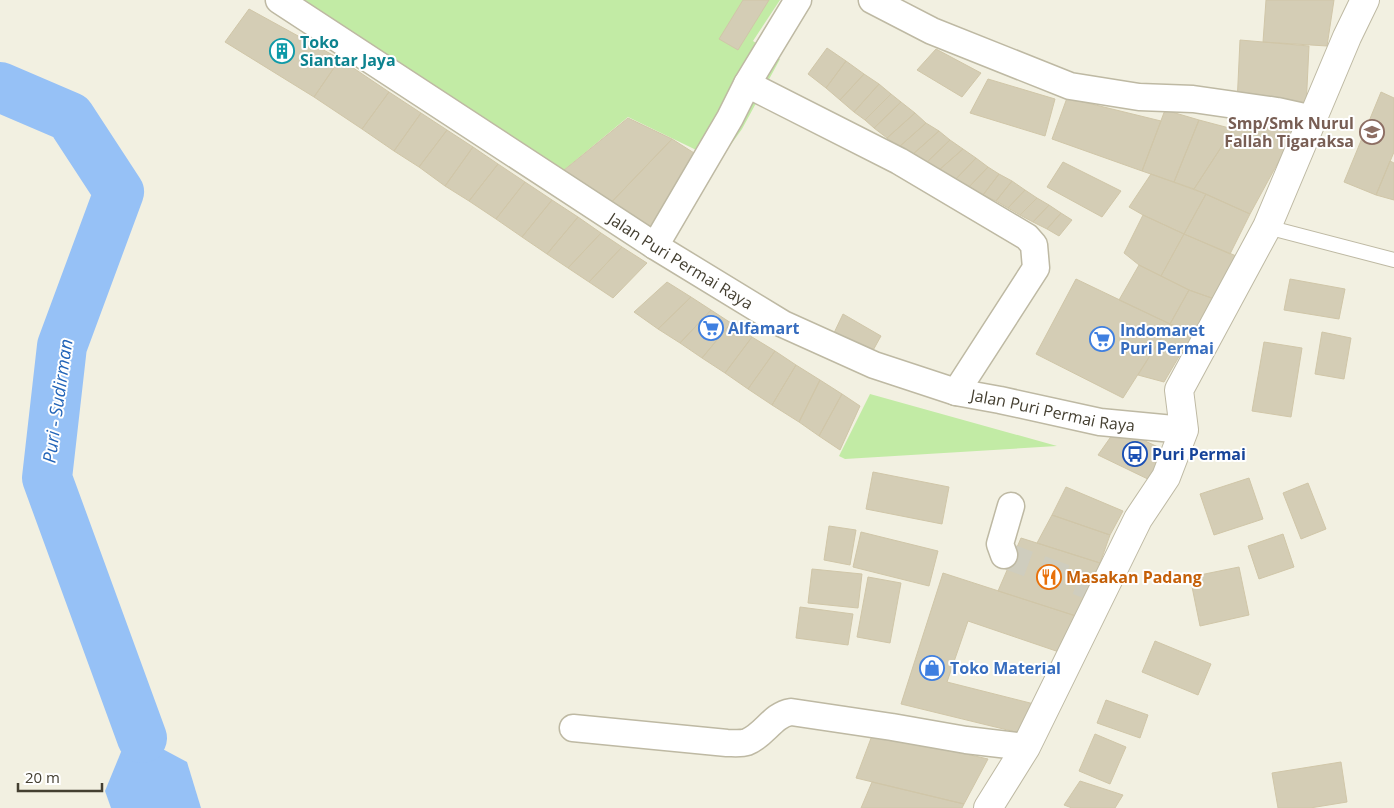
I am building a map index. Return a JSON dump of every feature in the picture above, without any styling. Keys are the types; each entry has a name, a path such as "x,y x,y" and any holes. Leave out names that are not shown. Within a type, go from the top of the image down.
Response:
{"street":[{"name":"Jalan Puri Permai Raya","path":"279,0 655,246 783,324 874,365 956,392 1100,422 1184,430"},
{"path":"655,246 730,118 747,84 798,0"},
{"path":"872,0 932,31 1070,86 1139,97 1194,99 1276,111 1313,119"},
{"path":"988,808 1026,747 1098,589 1138,519 1166,478 1184,430 1180,390 1267,227 1347,37 1365,0"},
{"path":"747,84 899,161 1027,237 1034,245 1036,268 956,392"},
{"path":"1004,555 1000,544 1011,506"},
{"path":"572,728 743,743 754,738 779,716 791,712 966,740 1026,747"}],"lane":[{"path":"1267,227 1394,260"}],"green space":[{"path":"284,0 780,0 753,41 780,59 742,129 719,161 628,117 553,179"},
{"path":"870,394 1057,446 845,459 839,456"}],"water":[{"path":"142,738 187,762 201,808 111,808 105,791 121,752"}],"building":[{"path":"743,0 769,0 738,50 719,39"},
{"path":"1266,0 1334,0 1327,46 1263,42"},
{"name":"Toko Siantar Jaya","path":"249,9 340,59 314,97 225,42"},
{"path":"1240,40 1309,46 1306,108 1237,104"},
{"path":"827,48 846,61 826,88 808,74"},
{"path":"936,49 981,73 962,97 917,70"},
{"path":"340,59 389,92 362,129 314,97"},
{"path":"846,61 864,74 840,100 826,88"},
{"path":"864,74 879,84 854,112 840,100"},
{"path":"988,79 1055,99 1045,136 970,113"},
{"path":"879,84 891,94 865,120 854,112"},
{"path":"389,92 421,113 394,151 362,129"},
{"path":"1381,92 1394,98 1394,152 1376,195 1344,182"},
{"path":"891,94 901,102 874,128 865,120"},
{"path":"1067,98 1161,121 1142,171 1052,139"},
{"path":"901,102 915,113 887,138 874,128"},
{"path":"1243,107 1299,124 1250,214 1194,189 1233,129"},
{"path":"1165,110 1199,120 1174,182 1142,171"},
{"path":"421,113 447,130 419,167 394,151"},
{"path":"915,113 926,123 899,147 887,138"},
{"path":"628,118 672,139 603,211 553,179"},
{"path":"1199,120 1233,129 1194,189 1174,182"},
{"path":"926,123 939,131 912,155 899,147"},
{"path":"447,130 473,147 445,186 419,167"},
{"path":"939,131 950,140 926,163 912,155"},
{"path":"672,139 702,158 652,241 603,211"},
{"path":"950,140 963,149 939,170 926,163"},
{"path":"473,147 498,164 469,201 445,186"},
{"path":"963,149 976,158 956,179 939,170"},
{"path":"976,158 988,167 969,187 956,179"},
{"path":"1390,161 1394,163 1394,200 1376,195"},
{"path":"1063,162 1121,191 1102,217 1047,187"},
{"path":"498,164 525,182 496,219 469,201"},
{"path":"988,167 999,174 983,195 969,187"},
{"path":"999,174 1012,181 996,201 983,195"},
{"path":"1151,174 1206,194 1184,234 1129,207"},
{"path":"1012,181 1025,190 1008,208 996,201"},
{"path":"525,182 552,200 522,237 496,219"},
{"path":"1025,190 1037,198 1020,215 1008,208"},
{"path":"1206,194 1250,214 1230,254 1184,234"},
{"path":"1037,198 1049,205 1033,222 1020,215"},
{"path":"552,200 578,217 547,254 522,237"},
{"path":"1049,205 1061,213 1047,229 1033,222"},
{"path":"1061,213 1072,220 1059,236 1047,229"},
{"path":"1143,215 1184,234 1161,276 1139,265 1124,253"},
{"path":"578,217 601,233 568,268 547,254"},
{"path":"601,233 622,247 589,282 568,268"},
{"path":"1184,234 1241,258 1220,301 1189,290 1161,276"},
{"path":"622,247 647,263 613,298 589,282"},
{"path":"1139,265 1189,290 1170,324 1119,300"},
{"name":"Indomaret Puri Permai","path":"1076,279 1170,324 1123,398 1036,354"},
{"path":"1290,279 1345,289 1339,319 1284,310"},
{"path":"667,282 691,297 658,329 634,312"},
{"path":"1189,290 1220,301 1200,335 1170,324"},
{"path":"691,297 711,310 680,343 658,329"},
{"path":"711,310 731,323 702,358 680,343"},
{"path":"843,314 881,336 871,354 833,335"},
{"path":"731,323 752,337 725,373 702,358"},
{"path":"1170,324 1204,336 1195,353 1184,348 1164,382 1138,375"},
{"path":"1322,332 1351,338 1344,379 1315,374"},
{"path":"752,337 775,351 748,389 725,373"},
{"path":"1264,342 1302,348 1291,417 1252,411"},
{"path":"775,351 796,365 772,405 748,389"},
{"path":"796,365 820,380 799,422 772,405"},
{"path":"820,380 842,394 819,436 799,422"},
{"path":"842,394 860,406 840,450 819,436"},
{"name":"Puri Permai","path":"1117,428 1171,453 1154,482 1098,455"},
{"path":"873,472 949,487 942,524 866,509"},
{"path":"1249,478 1263,519 1214,535 1200,494"},
{"path":"1308,483 1326,529 1301,539 1283,493"},
{"path":"1066,487 1123,511 1110,535 1052,515"},
{"path":"1052,515 1110,535 1100,563 1037,543"},
{"path":"829,526 856,530 850,565 824,560"},
{"path":"861,532 938,551 929,586 853,567"},
{"path":"1283,534 1294,567 1259,579 1248,546"},
{"name":"Masakan Padang","path":"1021,538 1100,563 1079,617 998,591"},
{"path":"1239,567 1249,615 1200,626 1190,577"},
{"path":"812,569 862,574 858,608 808,603"},
{"name":"Toko Material","path":"943,573 1079,617 1062,653 968,621 947,682 1038,705 1028,735 901,704"},
{"path":"868,577 901,583 890,643 857,637"},
{"path":"800,607 853,614 848,645 796,638"},
{"path":"1155,641 1211,664 1198,695 1142,672"},
{"path":"1106,700 1148,715 1140,738 1097,723"},
{"path":"873,733 988,759 964,804 856,778"},
{"path":"1095,734 1126,747 1110,784 1079,771"},
{"path":"1341,762 1347,802 1310,808 1278,808 1272,773"},
{"path":"1080,781 1123,795 1115,808 1072,808 1064,805"},
{"path":"872,782 964,804 962,808 861,808"}],"waterway":[{"name":"Puri - Sudirman","path":"0,87 70,117 119,192 62,346 47,478 142,738"}],"tunnel":[{"path":"1004,555 1094,588"}],"place":[{"name":"Toko Siantar Jaya","path":"282,51"},
{"name":"Smp/Smk Nurul Fallah Tigaraksa","path":"1372,132"},
{"name":"Alfamart","path":"711,328"},
{"name":"Indomaret Puri Permai","path":"1102,339"},
{"name":"Puri Permai","path":"1135,454"},
{"name":"Masakan Padang","path":"1049,577"},
{"name":"Toko Material","path":"932,668"}]}
